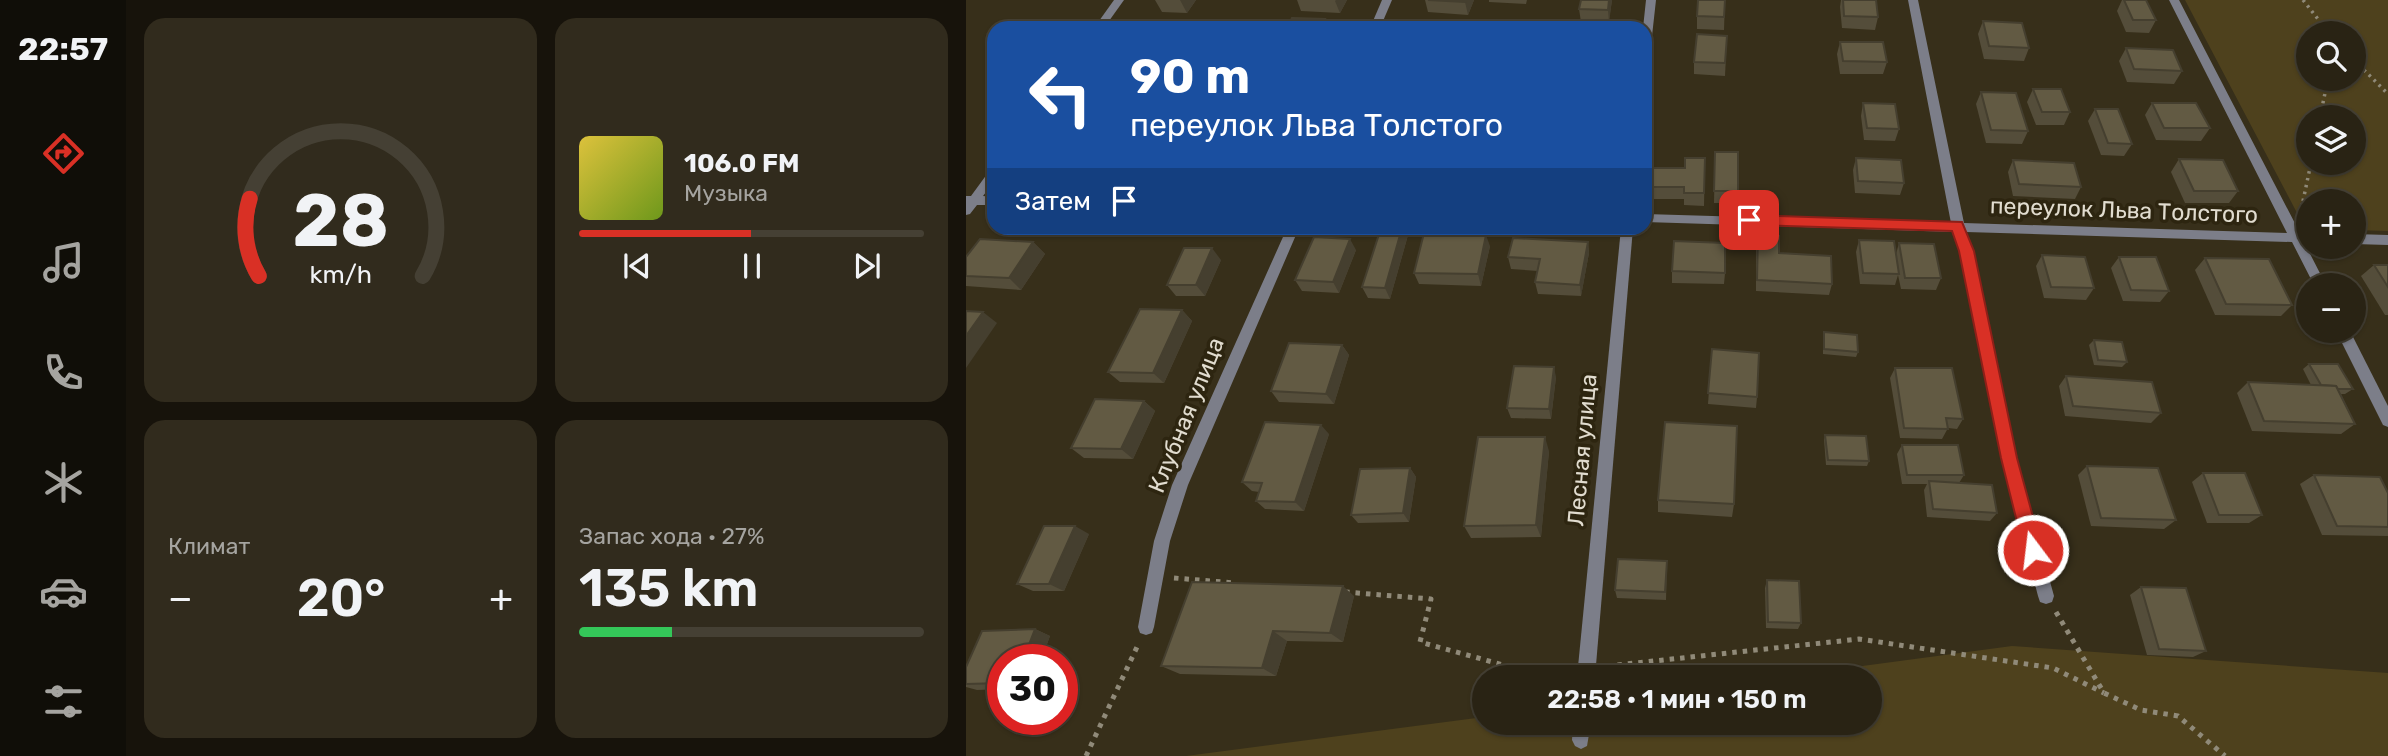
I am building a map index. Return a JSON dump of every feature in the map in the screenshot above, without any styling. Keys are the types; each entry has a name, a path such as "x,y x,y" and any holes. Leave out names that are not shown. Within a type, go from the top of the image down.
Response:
{"street":[{"path":"1104,21 1119,0"},
{"path":"1378,21 1387,0"},
{"path":"1649,21 1651,0"},
{"path":"1913,0 1958,226 1966,251 2009,458 2046,596"},
{"path":"2174,0 2296,226"},
{"path":"966,211 970,200 987,181"},
{"name":"переулок Льва Толстого","path":"1652,218 2296,237"},
{"name":"Клубная улица","path":"1146,627 1153,577 1180,485 1290,235"},
{"name":"Лесная улица","path":"1587,665 1626,235"},
{"path":"2366,239 2388,240"},
{"path":"2349,343 2388,421"}],"path":[{"path":"2303,0 2320,21"},
{"path":"2366,72 2388,94"},
{"path":"1153,577 1237,583"},
{"path":"1334,591 1431,599 1420,642 1503,665"},
{"path":"2046,596 2104,692"},
{"path":"1086,756 1146,627"},
{"path":"1650,665 1858,639 2053,667 2141,710 2178,716 2225,756"}],"shaded area":[{"path":"2185,0 2388,0 2388,231 2366,230 2366,189 2296,189 2296,211"},
{"path":"2012,646 2388,673 2388,756 1186,756 1472,719 1472,735 1882,735 1882,665 1870,665"}],"building":[{"path":"1428,0 1466,0 1465,2"},
{"path":"1581,0 1609,0 1608,10 1579,9"},
{"path":"1698,0 1725,0 1724,17 1697,16"},
{"path":"1843,0 1876,0 1878,17 1844,16"},
{"path":"2124,0 2146,0 2156,20 2133,20"},
{"path":"1292,18 1325,19 1324,21 1290,21"},
{"path":"1983,21 2022,23 2029,48 1989,46"},
{"path":"1697,34 1727,36 1725,63 1694,62"},
{"path":"1840,42 1883,42 1887,62 1843,61"},
{"path":"2126,48 2173,50 2182,71 2134,69"},
{"path":"2033,89 2061,89 2070,112 2042,112"},
{"path":"1981,92 2016,93 2028,131 1991,130"},
{"path":"1863,103 1895,104 1899,129 1867,128"},
{"path":"2152,103 2196,103 2210,128 2164,128"},
{"path":"2095,109 2118,109 2132,144 2108,143"},
{"path":"1715,152 1738,152 1738,191 1714,191"},
{"path":"1685,158 1705,158 1704,193 1684,193 1684,187 1652,187 1653,168 1685,168"},
{"path":"1856,158 1901,160 1904,183 1858,181"},
{"path":"2179,159 2223,160 2238,191 2194,191"},
{"path":"2013,160 2074,163 2081,187 2019,184"},
{"path":"1758,234 1779,236 1779,253 1831,256 1832,284 1757,280"},
{"path":"1379,235 1400,235 1385,288 1362,287"},
{"path":"1424,235 1486,235 1478,274 1414,273"},
{"path":"1314,237 1350,239 1333,282 1295,280"},
{"path":"1513,238 1588,242 1580,285 1535,282 1540,259 1508,257"},
{"path":"980,239 1033,242 1009,278 966,276 966,257"},
{"path":"1859,240 1894,241 1899,274 1863,273"},
{"path":"1674,241 1725,243 1725,273 1672,271"},
{"path":"1899,243 1934,244 1941,278 1905,278"},
{"path":"1184,248 1212,248 1196,285 1167,285"},
{"path":"2042,255 2085,257 2094,288 2051,287"},
{"path":"2119,257 2156,257 2169,291 2131,290"},
{"path":"2205,258 2269,259 2292,305 2226,304"},
{"path":"2374,265 2388,265 2388,287"},
{"path":"1140,309 1182,310 1153,373 1108,372"},
{"path":"966,311 983,312 966,336"},
{"path":"1824,332 1857,335 1858,352 1824,349"},
{"path":"2094,340 2122,342 2127,362 2098,360"},
{"path":"1289,343 1342,345 1326,394 1271,391"},
{"path":"1712,349 1759,353 1757,397 1708,393"},
{"path":"2309,364 2338,364 2353,389 2321,385"},
{"path":"1514,366 1554,367 1549,409 1507,408"},
{"path":"1895,368 1952,368 1963,419 1946,418 1948,429 1904,428"},
{"path":"2066,376 2152,382 2161,413 2073,406"},
{"path":"2248,382 2336,386 2355,424 2264,421"},
{"path":"1095,399 1144,401 1121,449 1071,448"},
{"path":"1265,422 1321,425 1295,502 1256,501 1262,483 1242,482"},
{"path":"1665,422 1737,426 1734,504 1658,500"},
{"path":"1825,435 1866,436 1869,461 1828,460"},
{"path":"1478,437 1545,437 1536,525 1464,526"},
{"path":"1902,445 1958,445 1964,475 1907,475"},
{"path":"2087,466 2158,468 2176,520 2101,518"},
{"path":"1410,468 1403,513 1351,515 1360,469"},
{"path":"2203,473 2245,473 2262,515 2219,515"},
{"path":"2314,475 2380,477 2388,493 2388,527 2337,526"},
{"path":"1929,481 1992,485 1997,513 1933,509"},
{"path":"1044,526 1075,526 1049,584 1017,584"},
{"path":"1618,559 1667,561 1665,592 1615,590"},
{"path":"1767,580 1799,581 1801,623 1768,622"},
{"path":"1192,582 1343,586 1330,633 1273,631 1262,668 1161,666"},
{"path":"2141,587 2186,588 2206,651 2159,649"},
{"path":"1035,629 1029,644 987,644 987,683 966,684 966,667 982,631"}],"route":[{"path":"1749,220 1958,226 1966,251 2009,458 2033,550"}]}
